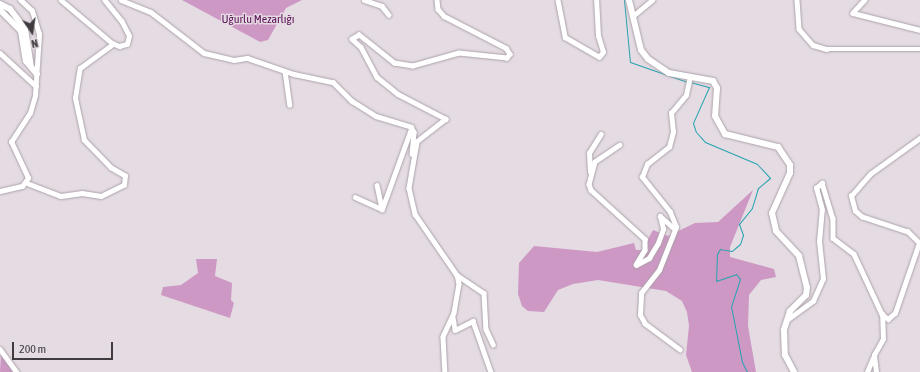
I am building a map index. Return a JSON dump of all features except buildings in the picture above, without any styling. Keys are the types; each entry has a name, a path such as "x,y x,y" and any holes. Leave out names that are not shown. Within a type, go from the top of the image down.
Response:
{"main road":[{"path":"629,0 641,50 648,58 669,73 713,81 717,88 715,116 725,134 769,143 785,154 790,173 775,202 772,224 798,256 807,287 806,295 786,320 785,355 794,372"},
{"path":"0,4 10,10 25,29 31,65"},
{"path":"0,10 20,32 26,61 31,65 37,74"}],"street":[{"path":"20,0 32,11 37,26 37,74 30,113 11,142 26,171 27,183"},
{"path":"61,0 114,44"},
{"path":"0,191 27,183 61,196 82,193 101,196 124,185 125,176 111,168 84,140 75,98 80,68 114,44 127,44 128,36 104,0"},
{"path":"121,0 151,12 204,53 234,60 247,58 285,71 326,78 352,101 376,116 411,127 414,132 410,188 415,214 457,275 484,293 486,329 493,344"},
{"path":"364,0 382,6 389,15"},
{"path":"412,158 421,136 443,122 445,116 417,105 378,77 353,36 359,35 394,63 413,66 459,52 502,58 510,54 480,33 444,16 438,10 437,0"},
{"path":"558,0 565,37 599,57 603,52 598,36 596,0"},
{"path":"633,16 652,0"},
{"path":"798,0 799,29 813,45 826,49 920,49"},
{"path":"865,0 853,13 920,30"},
{"path":"0,53 36,86"},
{"path":"285,71 291,92 290,105"},
{"path":"680,350 645,324 639,306 641,293 659,270 674,228 674,218 642,177 647,164 669,147 673,132 671,113 690,86 690,78"},
{"path":"380,208 384,206 411,127"},
{"path":"601,134 588,153 591,174 591,190 641,233 646,245 636,264 649,258 658,244 663,229 660,216 674,228"},
{"path":"882,314 888,319 895,313 919,243 908,232 862,217 855,211 851,196 870,174 920,138"},
{"path":"591,174 599,157 620,145"},
{"path":"786,320 820,294 823,279 819,242 822,221 816,188 822,184 834,218 833,238 854,254 882,314 884,339 874,355 867,372"},
{"path":"377,185 380,208"},
{"path":"355,197 380,208"},
{"path":"446,372 443,337 453,315 459,284 457,275"},
{"path":"453,315 455,330 472,321 491,372"},
{"path":"0,349 17,372"},
{"path":"874,355 876,372"}],"green space":[{"name":"Uğurlu Mezarlığı","path":"182,0 302,0 286,8 268,40 260,42"},
{"path":"753,190 730,247 730,257 774,269 776,277 761,280 749,295 748,326 756,372 692,372 686,355 689,326 687,312 682,301 666,291 598,280 573,284 558,290 544,312 528,311 522,306 518,294 519,263 534,246 597,252 634,243 636,250 642,250 653,230 668,236 695,223 718,222"},
{"path":"196,259 217,259 215,276 232,283 231,300 234,303 230,318 161,295 163,287 181,285 198,273"},
{"path":"1,353 14,372 0,372"}],"waterway":[{"path":"624,0 630,62 687,82"},
{"path":"690,82 709,87 693,123 696,132 705,142 757,164 770,178 758,188 752,208 739,224 743,235 740,244 732,251 720,249 717,254 716,281 736,274 740,279 731,306 742,362 747,372"}]}
